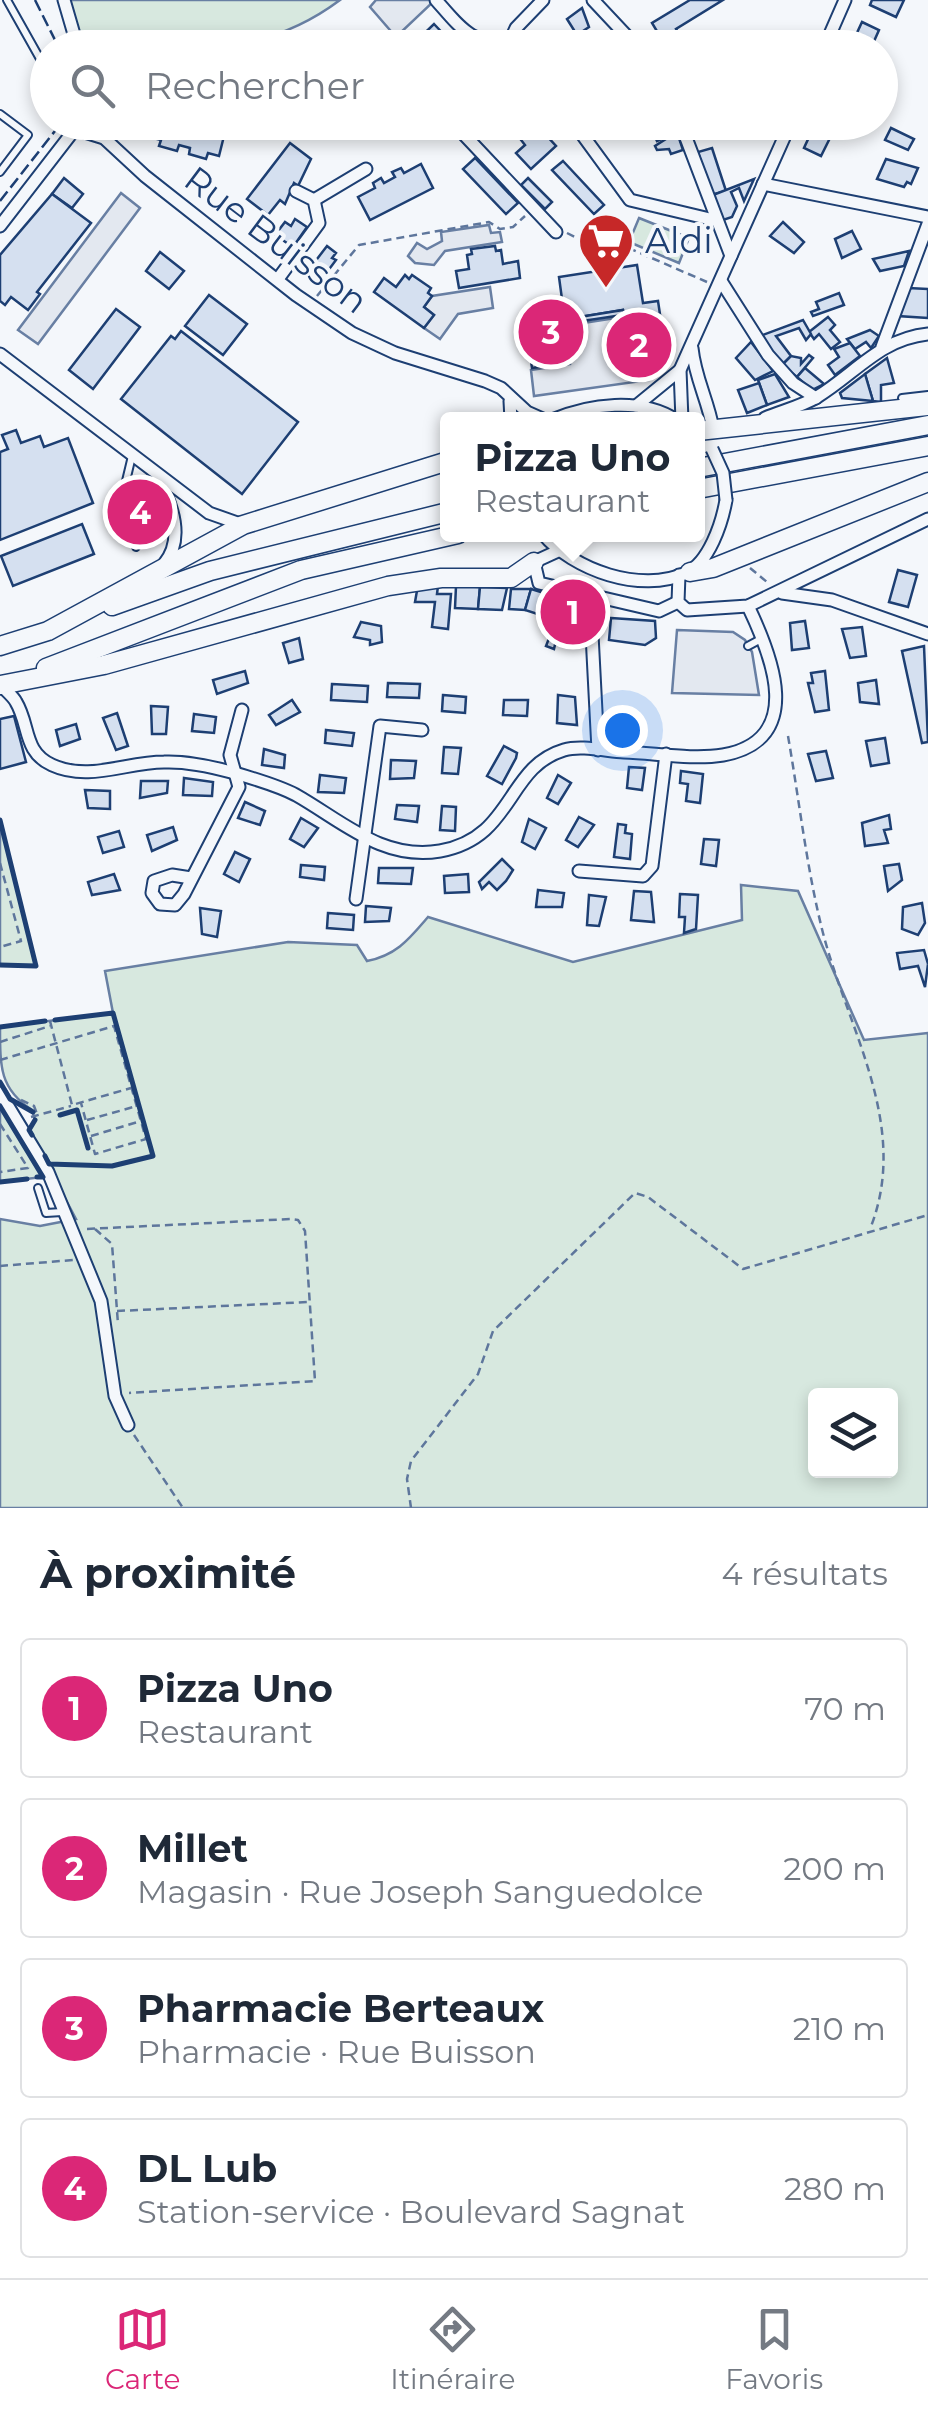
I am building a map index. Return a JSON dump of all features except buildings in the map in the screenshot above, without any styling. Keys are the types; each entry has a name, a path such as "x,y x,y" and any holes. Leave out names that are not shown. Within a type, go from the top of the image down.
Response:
{"main road":[{"path":"705,436 752,424 928,406"},
{"path":"705,467 928,425"},
{"path":"705,488 928,446"},
{"path":"52,628 243,526 440,464"},
{"path":"684,574 736,559 928,482"},
{"path":"3,647 210,570 440,514"},
{"path":"0,685 301,570 440,538"},
{"path":"0,685 104,665 388,586 441,578 511,578 534,562"}],"street":[{"path":"64,0 73,30"},
{"path":"436,0 462,30"},
{"path":"516,30 544,0"},
{"path":"593,0 621,30"},
{"path":"832,30 845,0"},
{"name":"Rue Buisson","path":"0,226 64,140"},
{"name":"Rue Buisson","path":"106,140 145,176 352,333 395,352 502,388 510,401 533,412"},
{"path":"472,140 556,232"},
{"path":"586,140 630,200 714,220"},
{"path":"686,140 730,256"},
{"path":"679,412 680,370 723,286 730,256 783,140"},
{"path":"314,200 366,169"},
{"path":"764,184 928,221 882,347"},
{"path":"278,279 319,223 314,200 296,190"},
{"path":"723,286 768,354 794,382 816,398"},
{"path":"752,424 816,398 882,347 907,336 928,334"},
{"path":"683,606 684,574 717,532 726,500 722,472 705,436 708,402 696,384 691,344"},
{"path":"0,354 209,513 243,526"},
{"path":"636,406 680,370"},
{"path":"510,401 511,412"},
{"path":"574,412 636,406 666,412"},
{"path":"157,476 172,504 176,531 169,559 157,572"},
{"path":"684,574 633,579 593,570 550,542 534,562 538,584 659,611 683,606 748,606 928,519"},
{"path":"780,593 832,600 928,634"},
{"path":"590,596 598,750"},
{"path":"0,685 17,702 33,750 58,768 85,774 164,762 234,773 291,792 364,837 402,853 439,851 475,841 504,813 535,762 567,748 722,755 751,746 768,728 776,705 774,664 748,606"},
{"path":"191,878 239,787 230,755 242,710"},
{"path":"356,900 380,726 422,730"},
{"path":"579,872 643,876 652,866 666,754"},
{"path":"6,1095 48,1172 101,1301 116,1396 128,1425"}],"lane":[{"path":"7,0 30,41"},
{"path":"0,114 28,135 0,172"},
{"path":"902,398 928,395"},
{"path":"132,456 120,506 136,547"},
{"path":"748,646 762,638"},
{"path":"38,1188 46,1212 62,1212"}],"path":[{"path":"316,297 359,244 489,222 500,229 513,227 534,208"},
{"path":"556,232 574,234 590,244 617,243 723,286"},
{"path":"736,559 739,567 745,564 780,593"},
{"path":"788,736 820,925 863,1044 886,1150 878,1208 870,1230"},
{"path":"0,863 21,941 0,947"},
{"path":"0,1042 51,1023 72,1106"},
{"path":"0,1060 114,1026 146,1139 96,1154 80,1103"},
{"path":"17,1121 132,1088"},
{"path":"6,1095 34,1106 37,1115"},
{"path":"86,1120 137,1106"},
{"path":"90,1136 141,1121"},
{"path":"0,1124 38,1188"},
{"path":"0,1172 28,1168"},
{"path":"412,1508 407,1479 411,1461 478,1374 493,1331 634,1193 648,1197 743,1269 928,1216"},
{"path":"89,1229 298,1220 304,1231 315,1376 312,1383 131,1394 123,1389"},
{"path":"96,1228 112,1244 118,1329"},
{"path":"0,1266 84,1259"},
{"path":"117,1311 310,1302"},
{"path":"128,1425 183,1508"}],"shaded area":[{"path":"62,0 340,0 287,30 73,30"},
{"path":"376,0 435,0 403,30 390,30 370,7"},
{"path":"121,193 140,208 38,344 18,330"},
{"path":"639,218 689,238 679,263 629,242"},
{"path":"489,225 491,233 500,232 502,242 445,251 434,265 415,263 408,256 417,243 427,249 442,241 441,232"},
{"path":"490,287 493,308 458,314 440,339 424,328 434,315 424,307 432,296"},
{"path":"622,317 628,355 655,352 649,380 534,396 531,370 570,364 564,326"},
{"path":"677,630 733,632 745,640 752,652 759,695 672,693"},
{"path":"0,820 36,966 0,965"},
{"path":"741,885 798,891 864,1040 928,1033 928,1508 0,1508 0,1219 40,1226 76,1219 29,1130 35,1120 32,1110 14,1094 4,1076 0,1027 113,1013 105,971 288,942 357,945 367,961 394,950 428,917 573,962 742,920"},
{"path":"0,1106 43,1177 0,1182"}],"fence":[{"path":"35,0 50,30"},
{"path":"0,201 48,140"}],"wall":[{"path":"0,820 36,966 0,965"},
{"path":"45,1156 49,1164 112,1166 153,1156 113,1013 55,1020"},
{"path":"0,1027 45,1021"},
{"path":"0,1082 10,1099 33,1112"},
{"path":"0,1106 43,1177 37,1177"},
{"path":"60,1115 77,1110 88,1148"},
{"path":"32,1135 29,1130 35,1120"},
{"path":"0,1182 27,1179"}],"place":[{"name":"Aldi","path":"606,290"},
{"name":"Pharmacie Berteaux","path":"551,332"},
{"name":"Millet","path":"639,345"},
{"name":"DL Lub","path":"140,512"},
{"name":"Pizza Uno","path":"573,612"}]}
